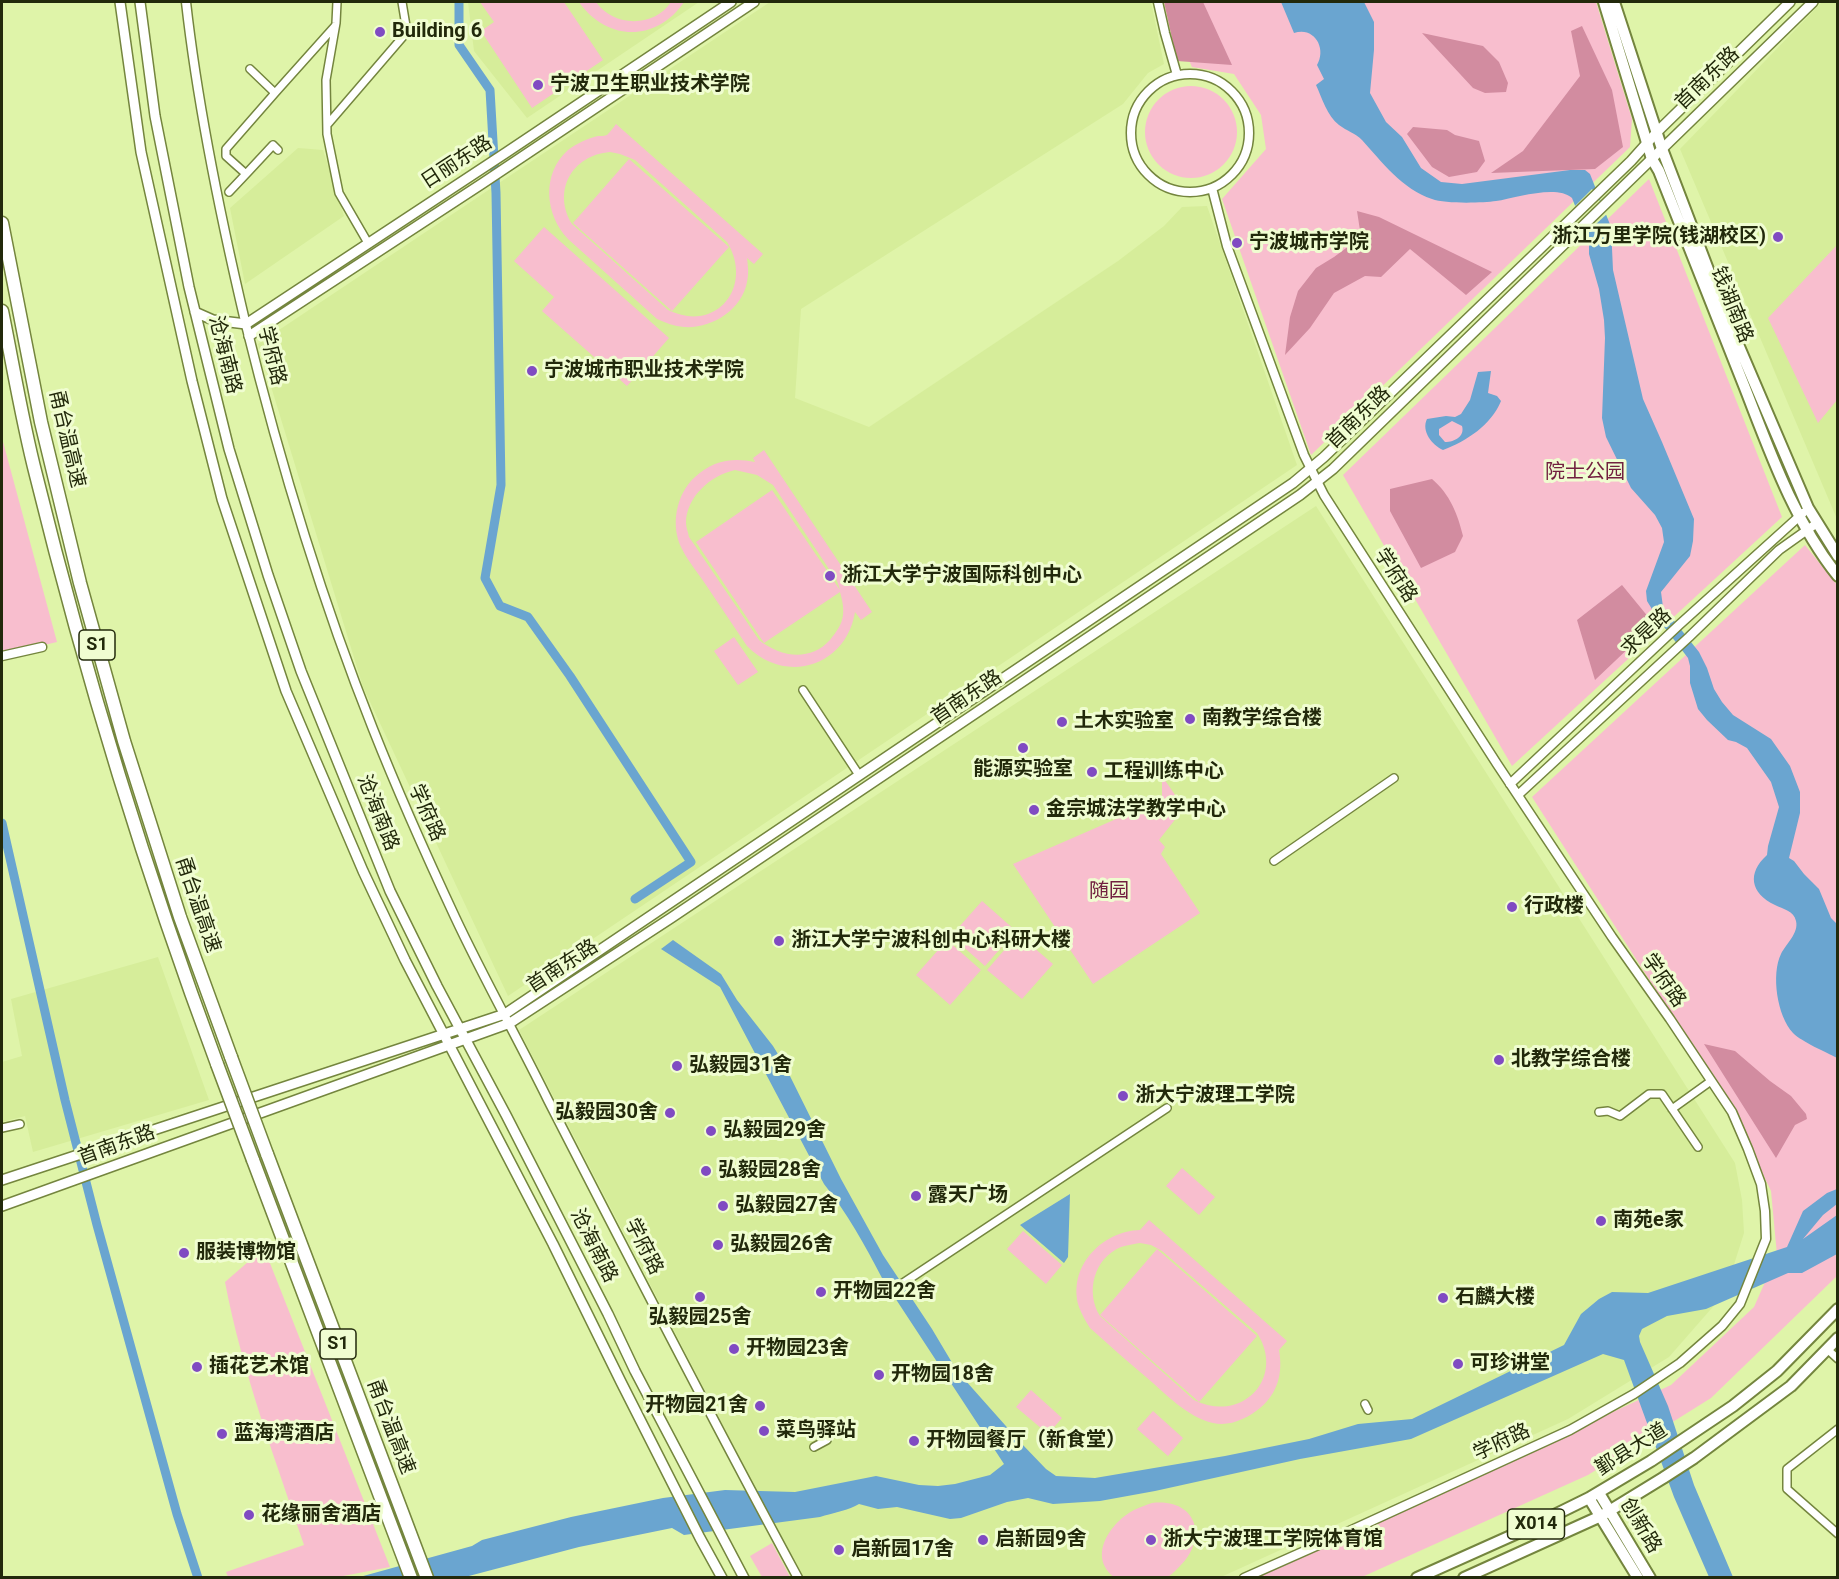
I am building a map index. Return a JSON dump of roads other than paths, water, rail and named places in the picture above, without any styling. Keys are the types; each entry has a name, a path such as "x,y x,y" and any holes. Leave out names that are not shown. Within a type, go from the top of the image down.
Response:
{"highway":[{"name":"甬台温高速","path":"2,223 41,422 80,583 124,741 180,917 252,1116 427,1578"},
{"name":"甬台温高速","path":"2,311 36,474 103,725 182,970 411,1578"}],"main road":[{"name":"沧海南路","path":"120,2 141,152 192,381 222,498 286,692 405,960 553,1244 722,1578"},
{"name":"沧海南路","path":"140,2 155,116 195,312 230,449 268,575 301,671 390,891 608,1314 635,1371 744,1578"},
{"name":"日丽东路","path":"246,324 731,2"},
{"name":"日丽东路","path":"249,336 754,2"},
{"name":"钱湖南路","path":"1604,2 1652,159 1659,171 1789,495 1804,512"},
{"name":"钱湖南路","path":"1614,2 1662,149 1804,512 1813,527 1838,556"},
{"name":"首南东路","path":"2,1180 505,1014 1284,490 1311,469 1571,220 1790,2"},
{"name":"首南东路","path":"2,1206 510,1023 661,925 1300,495 1333,469 1813,2"},
{"path":"195,312 213,320 246,324"},
{"name":"钱湖南路","path":"1813,527 1825,560 1838,576"},
{"path":"1796,1351 1838,1302"},
{"name":"鄞县大道","path":"1417,1578 1522,1531 1594,1495 1651,1461 1733,1406 1777,1371 1838,1309"},
{"name":"鄞县大道","path":"1464,1578 1605,1513 1663,1478 1694,1458 1791,1386 1838,1338"},
{"name":"创新路","path":"1594,1495 1650,1578"},
{"name":"创新路","path":"1605,1513 1638,1578"}],"street":[{"name":"学府路","path":"186,2 209,155 228,250 258,378 300,524 373,730 457,921 750,1490 798,1578"},
{"path":"337,2 326,80 327,134 339,193 368,243"},
{"path":"327,125 407,32 402,2"},
{"path":"1158,2 1177,75"},
{"path":"246,174 226,156 226,149 335,26"},
{"path":"250,69 275,93"},
{"path":"1199,74 1220,81 1236,96 1247,115 1249,137 1244,158 1231,176 1212,188 1193,192 1173,190 1156,182 1142,168 1133,151 1131,131 1134,112 1144,95 1159,82 1177,75 1199,74"},
{"path":"229,192 273,145 278,150"},
{"name":"学府路","path":"1212,188 1227,246 1311,469 1324,495 1510,784 1732,1112 1761,1184 1766,1239 1740,1304 1722,1326 1680,1363 1634,1394 1570,1430 1244,1578"},
{"name":"求是路","path":"1510,784 1679,625 1804,512"},
{"name":"求是路","path":"1518,795 1689,637 1779,550 1813,527"},
{"path":"2,656 42,647"},
{"path":"803,690 859,775"},
{"path":"1274,861 1394,778"},
{"path":"1672,1109 1711,1081"},
{"path":"1599,1112 1608,1110 1620,1116 1649,1094 1662,1094 1698,1147"},
{"path":"888,1293 1167,1108"},
{"path":"2,1128 20,1124"},
{"path":"1827,1349 1838,1359"},
{"path":"1838,1429 1787,1468 1787,1489 1838,1534"},
{"path":"814,1448 827,1440"}],"water":[{"path":"1281,2 1364,2 1374,22 1370,93 1386,122 1402,137 1421,168 1441,182 1462,184 1570,170 1585,170 1590,174 1611,227 1613,270 1643,399 1694,519 1690,556 1661,592 1663,607 1699,652 1714,689 1722,702 1733,715 1771,739 1790,766 1800,792 1800,813 1789,858 1819,889 1831,918 1837,924 1837,1058 1793,1033 1787,1026 1777,995 1778,962 1796,930 1796,921 1791,913 1760,895 1754,882 1756,869 1767,855 1779,807 1771,782 1747,748 1728,740 1698,709 1690,683 1688,658 1647,601 1646,591 1664,542 1662,528 1655,515 1631,488 1606,437 1602,418 1604,320 1599,289 1589,254 1589,241 1572,198 1565,194 1546,192 1496,201 1454,202 1438,201 1411,189 1393,174 1359,138 1331,117 1316,85 1324,79 1317,65 1320,52 1317,40 1307,33 1294,33"},
{"path":"1491,371 1488,393 1497,396 1501,401 1497,410 1477,431 1443,450 1429,437 1425,428 1427,419 1455,417 1461,414 1470,400 1478,372","holes":["1452,421 1462,426 1461,435 1452,441 1445,442 1439,435 1439,429"]},
{"path":"673,940 721,974 737,1000 773,1046 883,1255 957,1371 1021,1443 1056,1476 1095,1478 1309,1439 1358,1424 1412,1419 1564,1345 1581,1314 1599,1299 1612,1292 1648,1293 1787,1247 1803,1211 1827,1193 1837,1189 1837,1204 1823,1215 1803,1239 1837,1215 1837,1254 1802,1273 1788,1273 1706,1309 1667,1316 1642,1329 1639,1336 1668,1406 1694,1485 1733,1577 1709,1577 1674,1497 1624,1360 1603,1354 1411,1439 1300,1459 1100,1501 1053,1504 1028,1498 1007,1502 961,1518 950,1519 897,1507 878,1509 859,1504 820,1517 684,1535 672,1528 579,1547 465,1577 356,1578 472,1546 482,1540 571,1517 663,1498 725,1490 795,1492 876,1476 919,1485 938,1486 990,1475 1004,1464 882,1278 855,1230 824,1184 720,987 661,949"},
{"path":"1070,1194 1068,1257 1064,1263 1020,1225"}],"waterway":[{"path":"459,2 459,45 490,90 496,193 501,485 485,578 500,606 528,617 570,676 691,862 635,899"},
{"path":"2,823 65,1100 97,1225 177,1514 198,1578"}],"place":[{"name":"Building 6","path":"380,32"},
{"name":"宁波卫生职业技术学院","path":"538,85"},
{"name":"浙江万里学院(钱湖校区)","path":"1778,237"},
{"name":"宁波城市学院","path":"1237,243"},
{"name":"宁波城市职业技术学院","path":"532,371"},
{"name":"浙江大学宁波国际科创中心","path":"830,576"},
{"name":"南教学综合楼","path":"1190,719"},
{"name":"土木实验室","path":"1062,722"},
{"name":"能源实验室","path":"1023,748"},
{"name":"工程训练中心","path":"1092,772"},
{"name":"金宗城法学教学中心","path":"1034,810"},
{"name":"行政楼","path":"1512,907"},
{"name":"浙江大学宁波科创中心科研大楼","path":"779,941"},
{"name":"北教学综合楼","path":"1499,1060"},
{"name":"弘毅园31舍","path":"677,1066"},
{"name":"浙大宁波理工学院","path":"1123,1096"},
{"name":"弘毅园30舍","path":"670,1113"},
{"name":"弘毅园29舍","path":"711,1131"},
{"name":"弘毅园28舍","path":"706,1171"},
{"name":"露天广场","path":"916,1196"},
{"name":"弘毅园27舍","path":"723,1206"},
{"name":"南苑e家","path":"1601,1221"},
{"name":"弘毅园26舍","path":"718,1245"},
{"name":"服装博物馆","path":"184,1253"},
{"name":"开物园22舍","path":"821,1292"},
{"name":"弘毅园25舍","path":"700,1297"},
{"name":"石麟大楼","path":"1443,1298"},
{"name":"开物园23舍","path":"734,1349"},
{"name":"可珍讲堂","path":"1458,1364"},
{"name":"插花艺术馆","path":"197,1367"},
{"name":"开物园18舍","path":"879,1375"},
{"name":"开物园21舍","path":"760,1406"},
{"name":"菜鸟驿站","path":"764,1431"},
{"name":"蓝海湾酒店","path":"222,1434"},
{"name":"开物园餐厅（新食堂）","path":"914,1441"},
{"name":"花缘丽舍酒店","path":"249,1515"},
{"name":"启新园9舍","path":"983,1540"},
{"name":"浙大宁波理工学院体育馆","path":"1151,1540"},
{"name":"启新园17舍","path":"839,1550"}],"park label":[{"name":"院士公园","path":"1585,473"},
{"name":"随园","path":"1109,892"}]}
